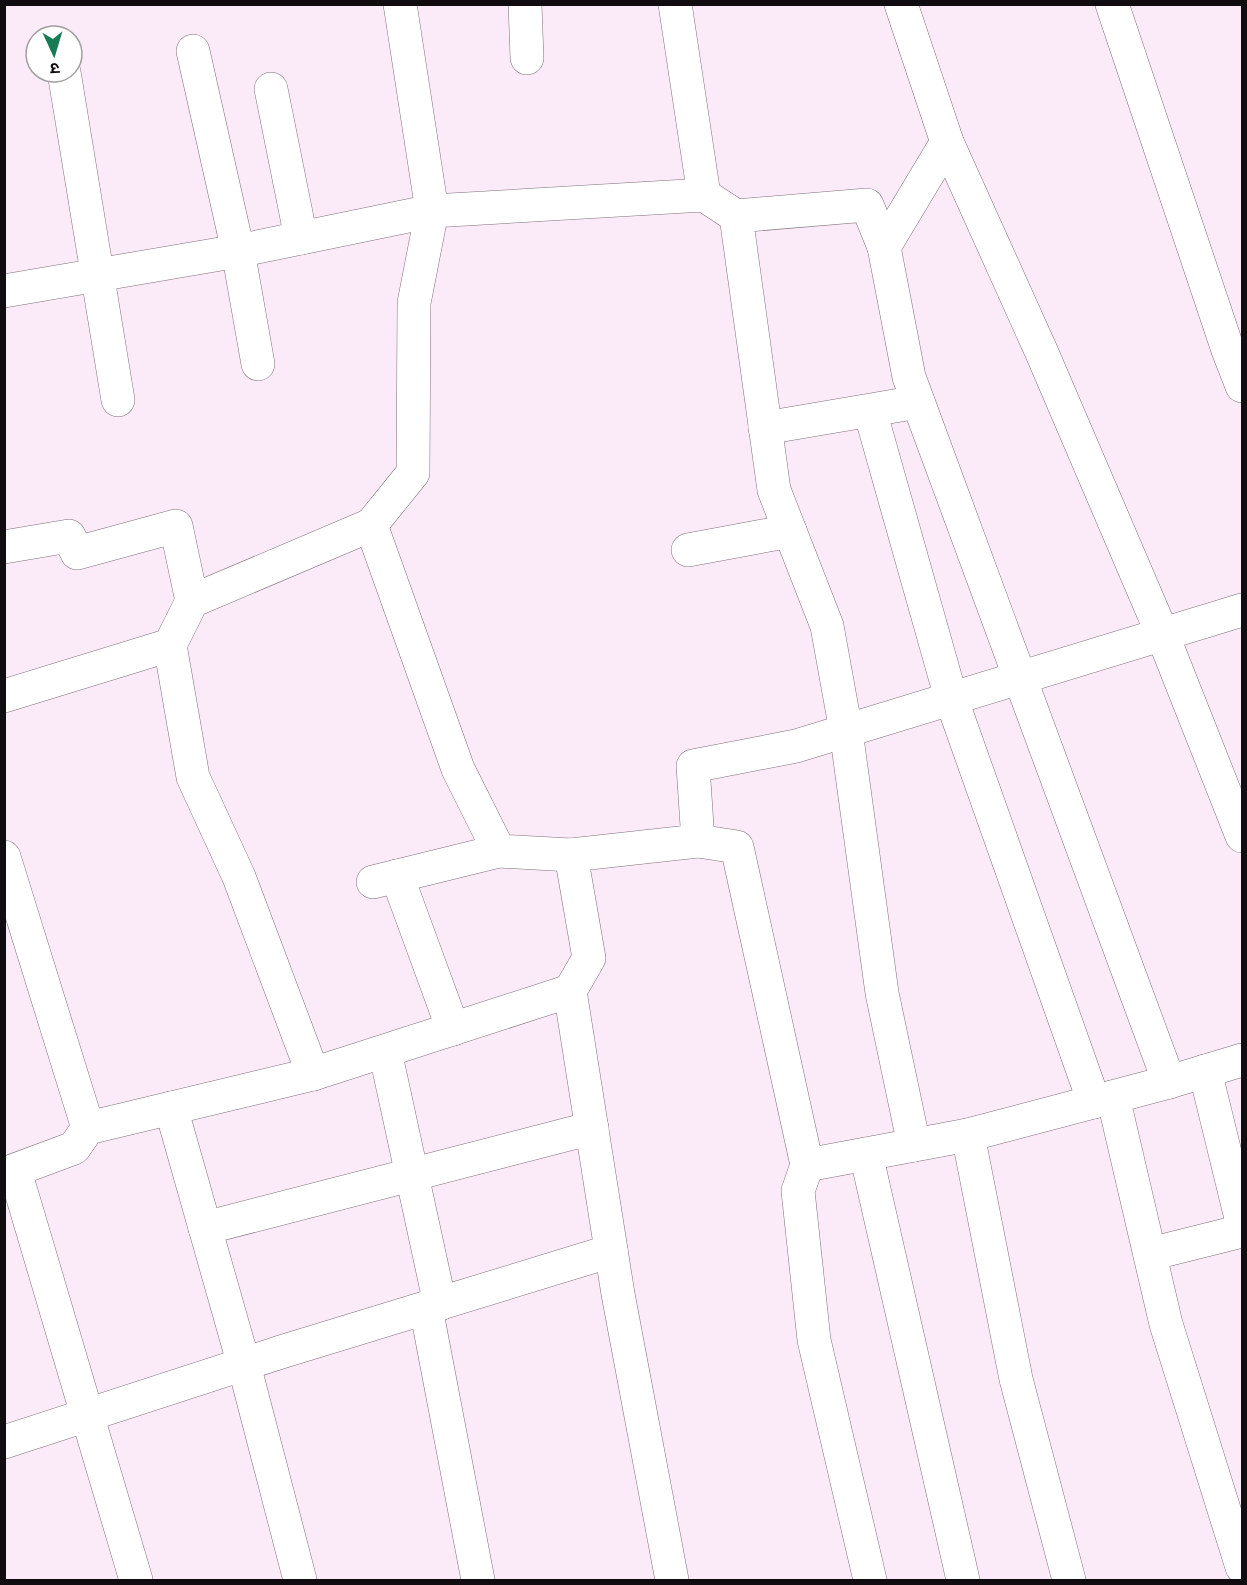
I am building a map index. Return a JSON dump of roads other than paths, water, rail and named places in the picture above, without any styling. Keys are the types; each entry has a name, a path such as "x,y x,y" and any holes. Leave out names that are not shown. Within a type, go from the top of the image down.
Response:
{"street":[{"path":"192,601 371,525 413,472 414,303 432,211 400,4"},
{"path":"525,4 528,58"},
{"path":"675,4 704,195"},
{"path":"901,4 947,142 1042,352 1162,633 1242,836"},
{"path":"1112,4 1242,386"},
{"path":"193,51 238,251 258,364"},
{"path":"66,84 118,400"},
{"path":"271,89 301,238"},
{"path":"885,247 947,142"},
{"path":"4,291 238,251 432,211 704,195 736,216 867,205 885,247 909,378 1169,1082"},
{"path":"736,216 774,490 827,626 846,731 882,993 914,1145"},
{"path":"765,428 918,402"},
{"path":"870,411 951,698 1104,1099 1150,1254 1166,1324 1242,1567"},
{"path":"371,525 458,769 499,851"},
{"path":"4,547 69,536 77,553 176,526 192,601 170,645 193,777 239,877 313,1074"},
{"path":"688,550 790,531"},
{"path":"698,841 693,766 796,746 1242,610"},
{"path":"4,696 170,645"},
{"path":"453,1029 385,879 499,851 571,855 698,841 737,847 807,1165 798,1191 814,1340 870,1581"},
{"path":"571,855 589,958 570,991 611,1251 672,1581"},
{"path":"4,857 88,1128"},
{"path":"136,1581 87,1415 10,1172 75,1148 88,1128 313,1074 570,991"},
{"path":"385,1051 412,1176 478,1581"},
{"path":"807,1165 968,1135 1169,1082 1242,1060"},
{"path":"1150,1254 1241,1215 1205,1071"},
{"path":"171,1108 244,1365 300,1581"},
{"path":"205,1228 592,1128"},
{"path":"968,1135 1016,1379 1069,1581"},
{"path":"866,1154 963,1581"},
{"path":"4,1442 611,1251"}]}
